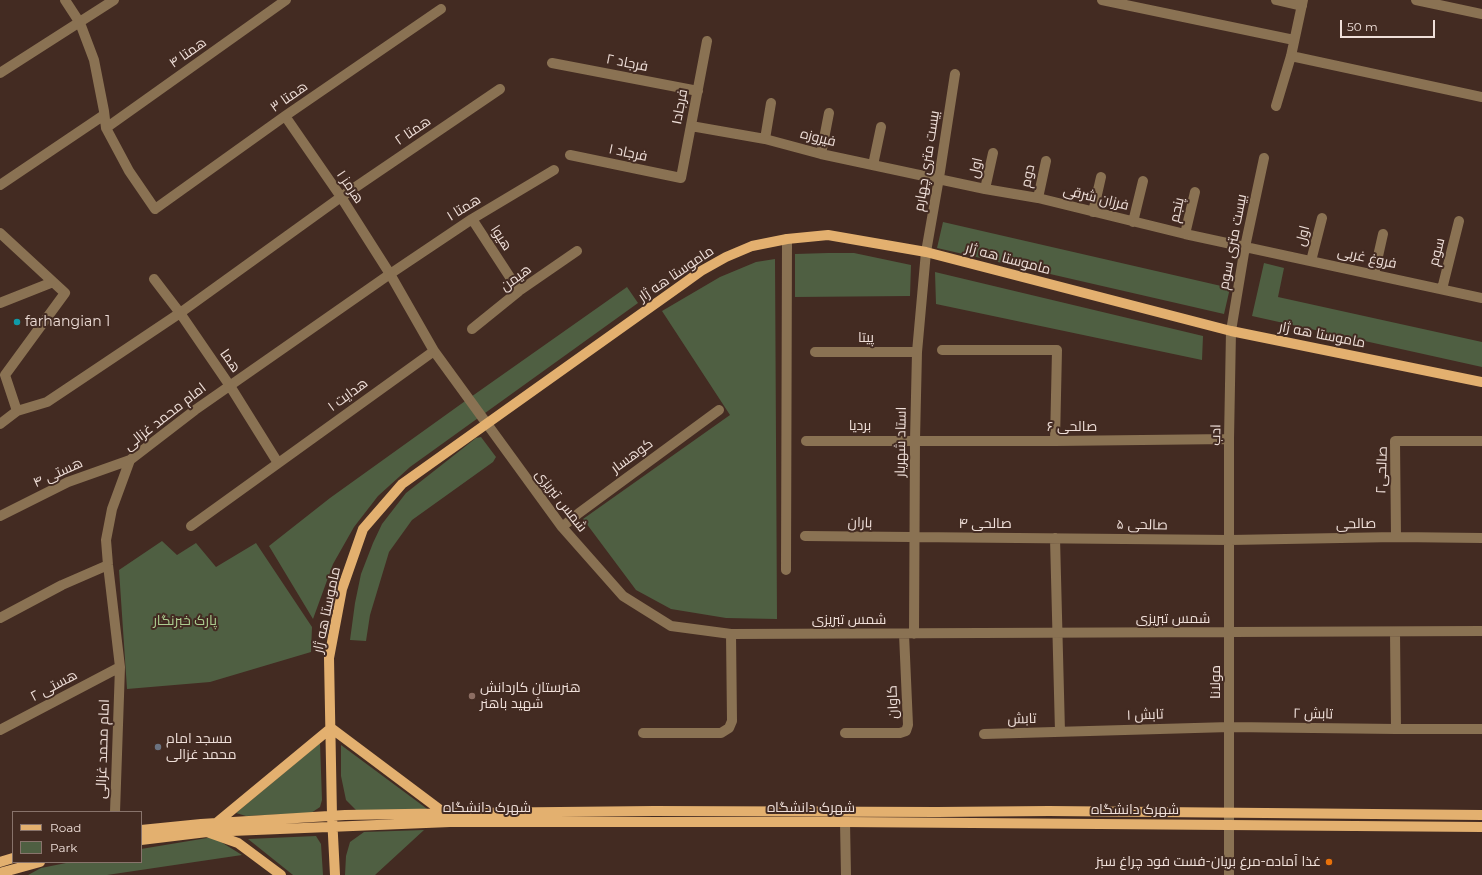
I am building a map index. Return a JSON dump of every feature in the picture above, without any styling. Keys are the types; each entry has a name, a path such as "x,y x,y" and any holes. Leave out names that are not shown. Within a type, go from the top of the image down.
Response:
{"main road":[{"name":"ماموستا هه ژار","path":"335,875 329,658 342,589 363,528 402,484 701,271 726,257 752,246 787,238 828,236 926,252 1231,331 1482,382"},
{"path":"276,874 238,843 207,832 214,824 331,728 448,818 654,811 1482,815"},
{"name":"شهرک دانشگاه","path":"142,840 207,832 333,821 448,818 1482,827"},
{"path":"142,830 214,824 333,821"},
{"path":"0,862 12,858"},
{"path":"0,873 35,864"}],"street":[{"path":"65,0 80,23 94,60 106,128"},
{"path":"0,73 114,0"},
{"name":"همتا ۴","path":"106,128 286,0"},
{"path":"1102,0 1114,1 1294,40"},
{"path":"1276,0 1303,3 1291,56 1276,106"},
{"path":"1416,0 1482,14"},
{"name":"همتا ۳","path":"106,128 128,171 155,209 285,116 440,9"},
{"name":"فرجاد۱","path":"681,178 707,41"},
{"path":"1291,56 1482,97"},
{"name":"فرجاد ۲","path":"552,63 698,91"},
{"name":"بیست متری چهارم","path":"926,252 955,74"},
{"name":"همتا ۲","path":"0,424 18,411 47,402 180,313 341,197 500,89"},
{"path":"765,139 771,104"},
{"path":"822,154 829,113"},
{"path":"0,185 104,115"},
{"name":"هرمز ۱","path":"285,116 341,197 390,274"},
{"name":"فیروزه","path":"691,126 765,139 822,154 939,178"},
{"path":"873,165 881,127"},
{"name":"اول","path":"986,189 993,153"},
{"name":"فرجاد ۱","path":"570,155 681,178"},
{"name":"بیست متری سوم","path":"1231,331 1245,247 1264,158"},
{"name":"دوم","path":"1038,198 1046,161"},
{"name":"همتا ۱","path":"390,274 472,219 554,170"},
{"path":"1093,212 1101,177"},
{"name":"فرزان شرقی","path":"939,178 986,189 1038,198 1133,222 1245,247"},
{"path":"1133,222 1143,181"},
{"name":"پنجم","path":"1186,234 1195,192"},
{"name":"اول","path":"1311,261 1322,218"},
{"name":"هیوا","path":"472,219 519,291"},
{"name":"سوم","path":"1442,289 1459,221"},
{"path":"1374,274 1383,234"},
{"path":"2,238 65,293 5,375 18,411"},
{"path":"786,570 787,238"},
{"name":"فروغ غربی","path":"1245,247 1482,298"},
{"name":"هیمن","path":"472,329 519,291 577,251"},
{"name":"استاد شهریار","path":"909,634 914,537 917,352 926,252"},
{"name":"شمس تبریزی","path":"390,274 434,351 562,527 623,596 671,626 731,634 1482,631"},
{"name":"امام محمد غزالی","path":"115,811 120,667 106,540 112,509 130,460 195,410 390,274"},
{"name":"هما","path":"154,278 230,386 278,463"},
{"path":"0,303 53,282"},
{"name":"ادب","path":"1230,540 1229,439 1231,331"},
{"path":"942,350 1057,350 1055,441"},
{"name":"هدایت ۱","path":"191,526 434,351"},
{"name":"پیتا","path":"815,352 917,352"},
{"name":"کوهسار","path":"562,527 719,410"},
{"name":"صالحی ۶","path":"915,440 1055,441 1229,439"},
{"name":"بردیا","path":"806,441 915,440"},
{"name":"صالحی۲","path":"1396,537 1395,441 1482,441"},
{"name":"هستی ۴","path":"0,516 68,482 130,460"},
{"name":"باران","path":"805,536 914,537"},
{"name":"صالحی ۴","path":"914,537 1055,538"},
{"name":"صالحی","path":"1230,540 1396,537 1482,538"},
{"path":"1055,538 1060,732"},
{"name":"صالحی ۵","path":"1055,538 1230,540"},
{"name":"مولانا","path":"1229,875 1230,540"},
{"path":"0,618 62,584 108,565"},
{"path":"1395,632 1396,729"},
{"path":"643,734 721,732 729,728 732,721 731,634"},
{"name":"کاوان","path":"845,734 900,733 906,731 908,725 909,634"},
{"name":"هستی ۲","path":"0,730 120,667"},
{"name":"تابش ۲","path":"1230,727 1482,729"},
{"name":"تابش ۱","path":"1060,732 1230,727"},
{"name":"تابش","path":"984,734 1060,732"},
{"path":"845,822 846,875"},
{"path":"18,875 35,864"}],"green space":[{"path":"943,222 1230,288 1224,314 937,248"},
{"path":"854,253 911,265 910,296 795,297 795,254"},
{"path":"775,259 777,619 726,618 671,609 636,590 583,519 730,415 662,311 720,277 756,262"},
{"path":"1264,263 1284,268 1278,297 1482,342 1482,367 1252,316"},
{"path":"935,272 1203,336 1202,360 936,304"},
{"path":"627,287 638,303 410,467 378,496 354,527 333,564 313,619 269,546 330,498"},
{"path":"481,437 496,457 493,462 412,520 389,552 370,615 366,641 350,640 361,574 382,524 406,493 476,438"},
{"name":"پارک خبرنگار","path":"162,541 177,555 196,543 216,567 256,543 312,627 311,652 210,682 127,689 119,570"},
{"path":"320,743 322,800 320,807 311,813 246,816 236,813"},
{"path":"341,745 430,811 358,812 346,800 341,776"},
{"path":"424,830 375,875 345,875 346,856 350,842 364,832"},
{"path":"316,836 321,844 323,875 293,875 248,839"},
{"path":"213,837 242,855 107,875 28,875 41,868 66,863 142,863 142,849"}],"place":[{"name":"farhangian 1","path":"17,322"},
{"name":"هنرستان کاردانش شهید باهنر","path":"472,696"},
{"name":"مسجد امام محمد غزالی","path":"158,747"},
{"name":"غذا آماده-مرغ بریان-فست فود چراغ سبز","path":"1329,862"}]}
